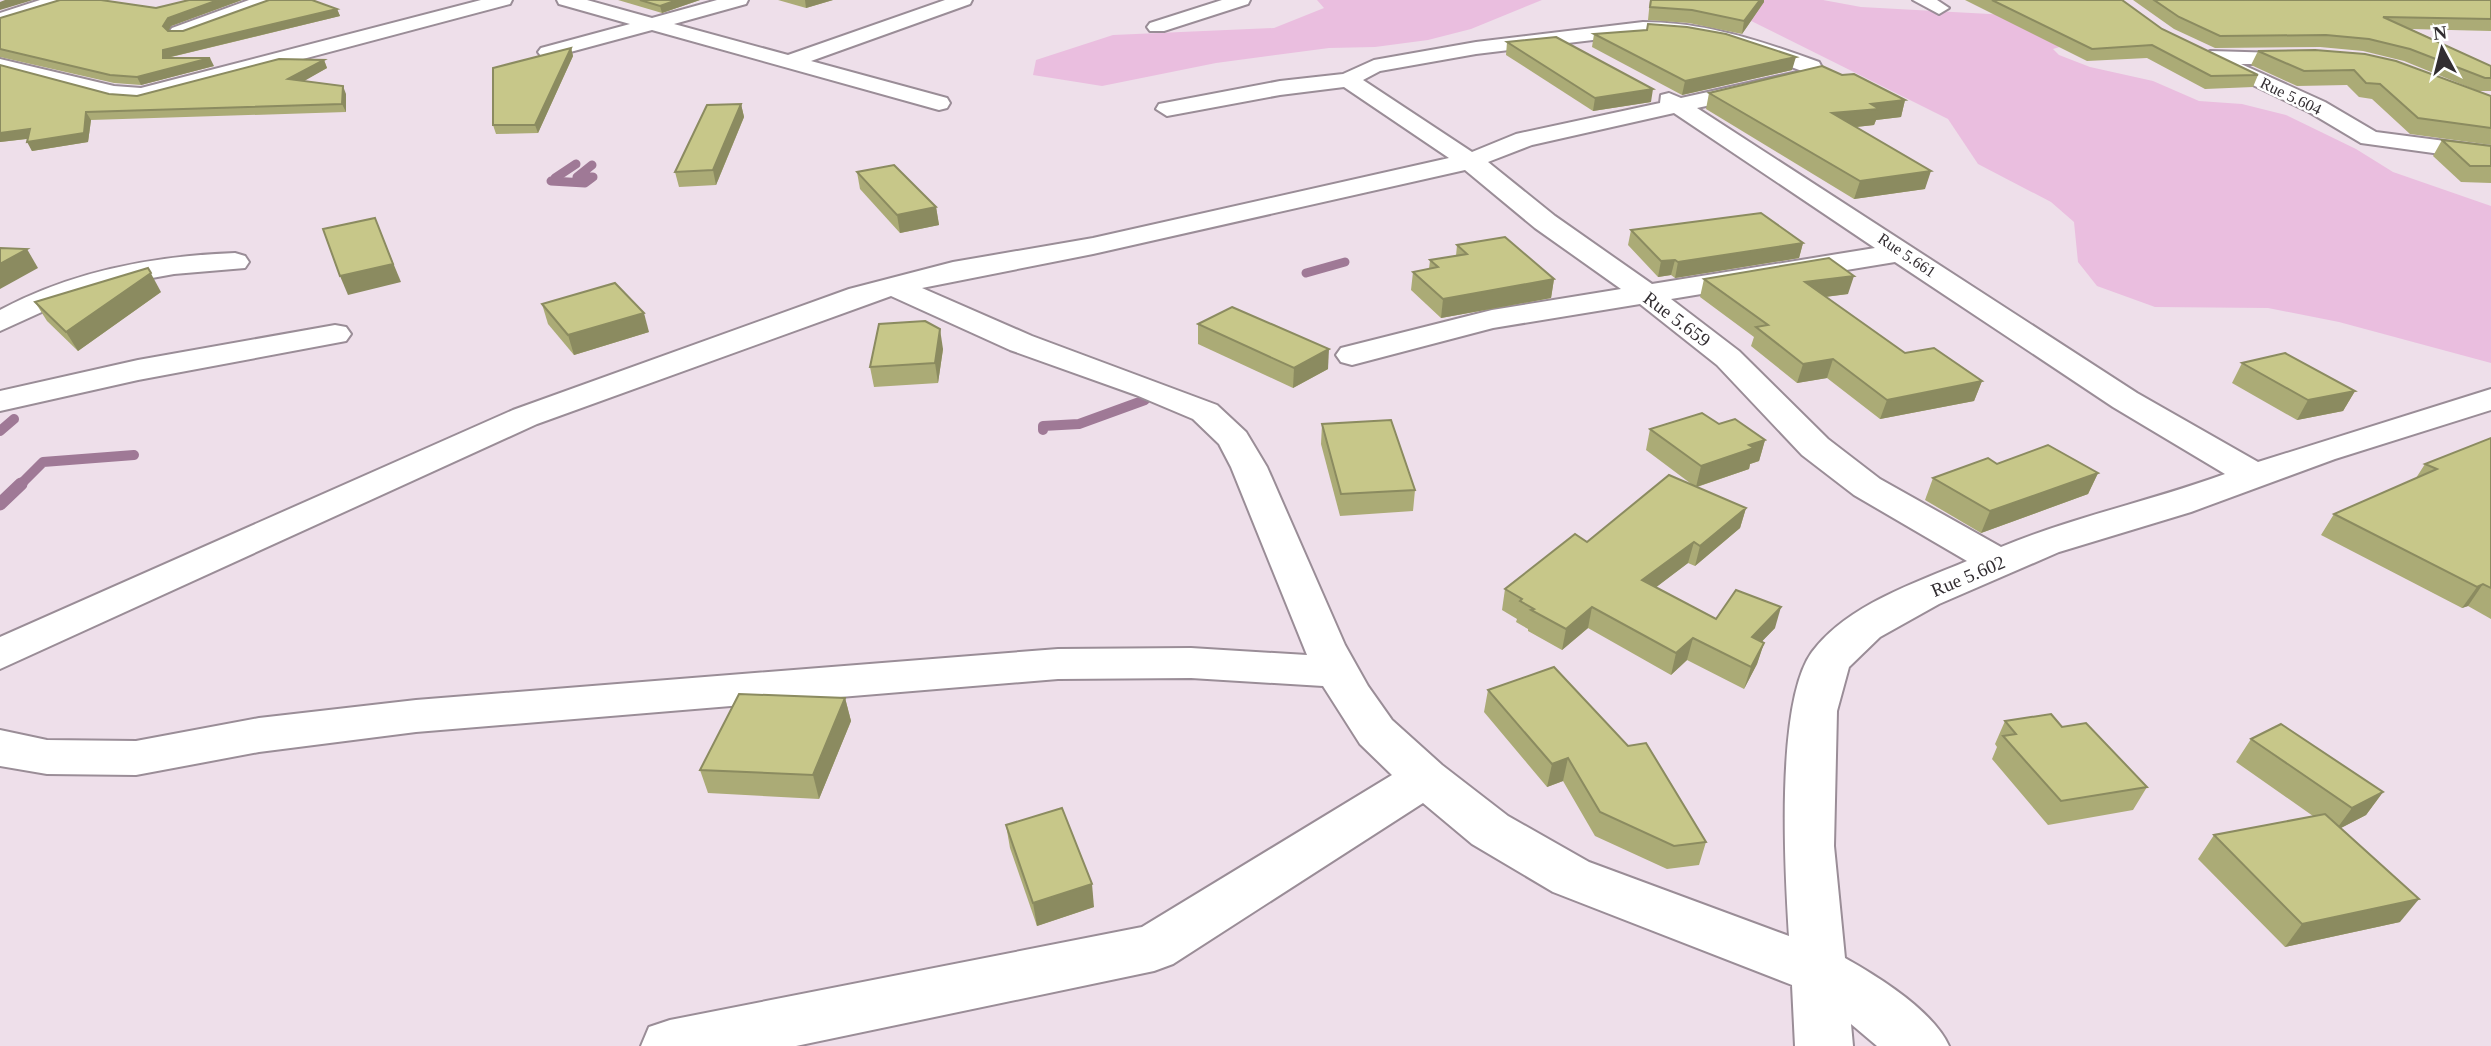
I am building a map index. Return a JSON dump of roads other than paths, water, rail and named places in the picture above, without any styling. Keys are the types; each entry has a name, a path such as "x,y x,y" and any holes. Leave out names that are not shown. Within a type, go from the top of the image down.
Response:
{"street":[{"path":"0,19 59,0"},
{"path":"179,32 267,0"},
{"path":"0,65 114,93 141,95 503,0"},
{"path":"566,0 939,103"},
{"path":"548,52 739,0"},
{"path":"788,62 963,0"},
{"path":"1157,27 1241,0"},
{"path":"0,654 525,417 668,362 891,285 1093,246 1470,161 1525,139 1682,107 1805,78 1814,73 1811,67 1740,40 1688,30 1643,28 1476,48 1374,66 1348,80 1280,88 1167,109"},
{"path":"1556,39 1601,63"},
{"name":"Rue 5.604","path":"2325,58 2201,53 2317,107 2370,138 2491,154"},
{"name":"Rue 5.659","path":"1348,80 1470,161 1545,222 1612,267 1728,358 1815,447 1867,487 1999,563"},
{"name":"Rue 5.661","path":"1645,87 1682,107 2125,400 2255,476"},
{"path":"1352,355 1492,319 1902,252"},
{"path":"0,322 62,292 104,279 165,265 235,262"},
{"path":"891,285 1021,343 1148,388 1205,412 1234,439 1249,467 1289,566 1338,672 1376,732 1425,778 1490,830 1572,877 1816,970 1850,989 1920,1046"},
{"path":"0,401 138,370 335,334"},
{"name":"Rue 5.602","path":"1824,1046 1816,970 1809,846 1814,711 1829,661 1865,627 1923,595 2045,543 2178,504 2434,414 2491,399"},
{"path":"0,747 15,753 47,757 136,758 259,735 416,716 845,678 1058,664 1191,663 1338,672"},
{"path":"670,1046 1154,948 1425,778"}],"waterway":[{"path":"555,178 576,164"},
{"path":"551,181 585,183 593,177 577,177 592,165"},
{"path":"1306,273 1345,262"},
{"path":"1043,430 1043,426 1079,424 1145,400"},
{"path":"0,431 14,419"},
{"path":"21,484 43,462 134,455"},
{"path":"0,504 21,484"}]}
